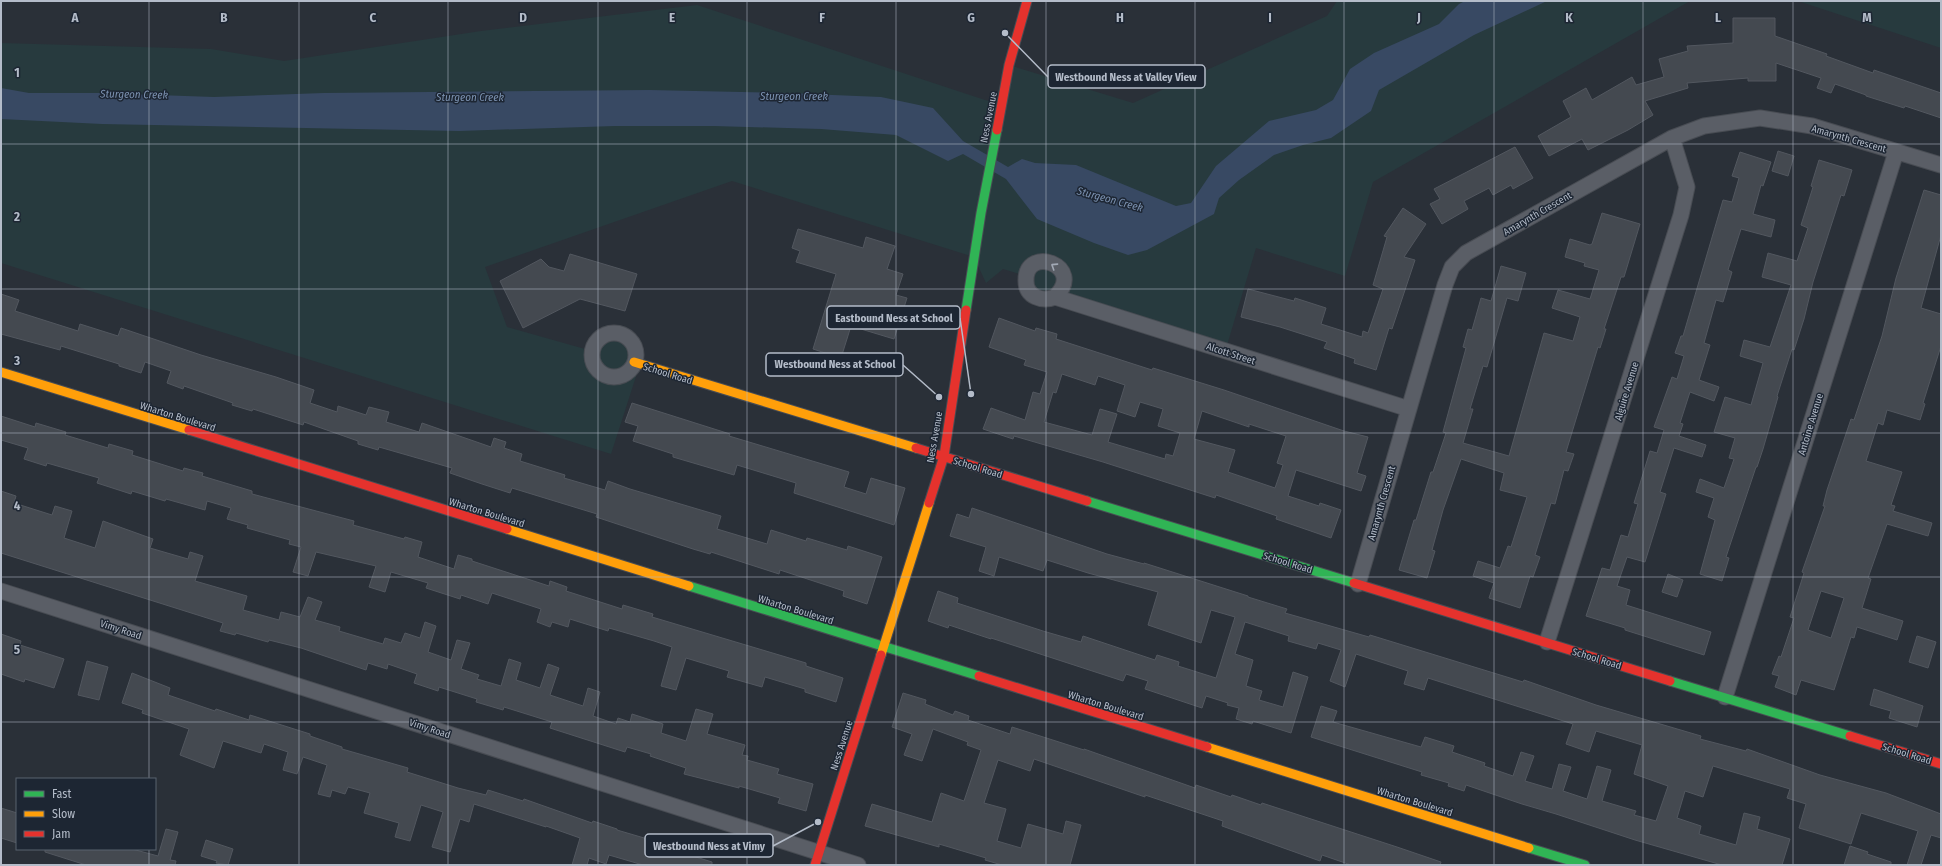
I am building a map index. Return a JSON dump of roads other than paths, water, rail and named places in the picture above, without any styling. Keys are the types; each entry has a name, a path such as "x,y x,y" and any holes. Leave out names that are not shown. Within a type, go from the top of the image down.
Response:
{"street":[{"name":"Ness Avenue","path":"817,859 944,456 981,213 1009,65 1027,1"},
{"name":"Amarynth Crescent","path":"1358,584 1445,285 1452,267 1466,253 1672,138 1704,126 1760,118 1812,126 1941,165"},
{"name":"Alguire Avenue","path":"1547,642 1682,215 1687,187 1672,138"},
{"name":"Antoine Avenue","path":"1725,697 1896,152"},
{"name":"Alcott Street","path":"1055,297 1408,409"},
{"name":"School Road","path":"634,362 944,456 1941,764"},
{"name":"Wharton Boulevard","path":"1,372 1585,865"},
{"name":"Vimy Road","path":"1,591 817,859 858,865"}],"water":[{"name":"Sturgeon Creek","path":"1465,1 1547,1 1474,35 1379,90 1371,111 1331,138 1303,145 1274,155 1239,180 1219,198 1214,214 1147,250 1128,255 1094,243 1037,219 1006,179 963,154 948,161 896,135 821,129 714,126 615,126 459,131 102,124 1,119 1,88 29,93 99,93 214,97 324,93 649,90 881,97 933,108 963,141 1008,167 1022,159 1035,163 1076,165 1176,206 1191,203 1216,166 1269,121 1316,110 1333,100 1350,69 1374,53 1439,24 1459,4"}],"place":[{"name":"Westbound Ness at Valley View","path":"1005,33"},
{"name":"Eastbound Ness at School","path":"971,394"},
{"name":"Westbound Ness at School","path":"939,397"},
{"name":"Westbound Ness at Vimy","path":"818,822"}]}
